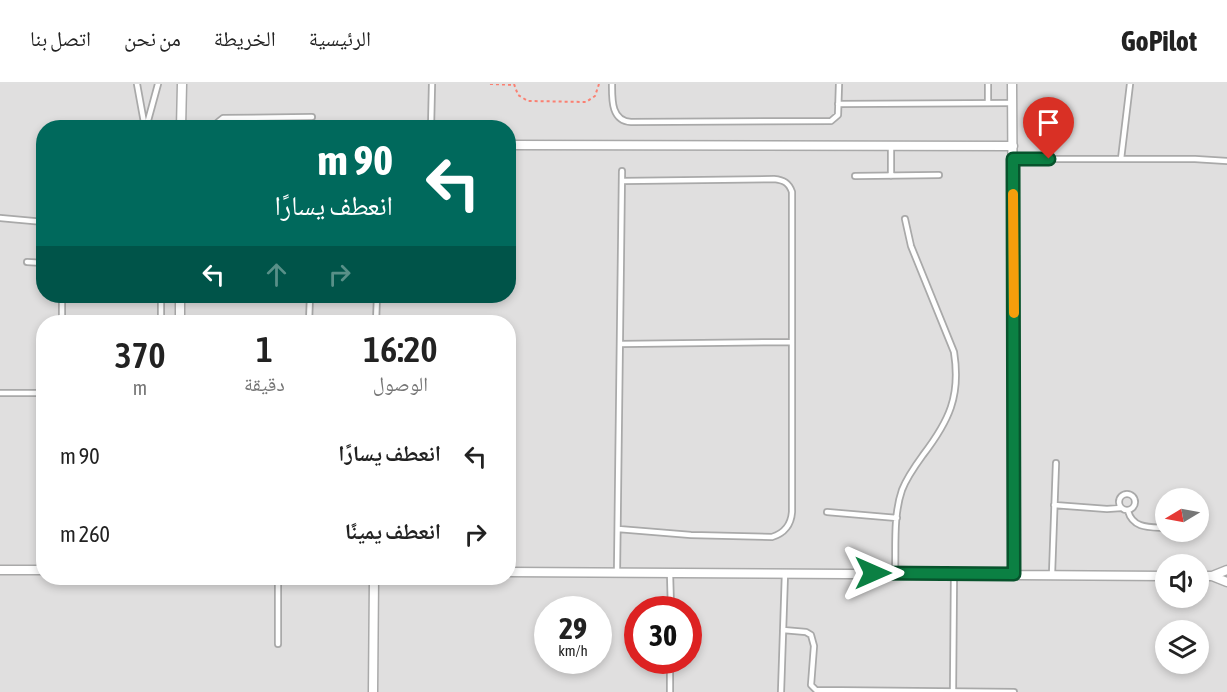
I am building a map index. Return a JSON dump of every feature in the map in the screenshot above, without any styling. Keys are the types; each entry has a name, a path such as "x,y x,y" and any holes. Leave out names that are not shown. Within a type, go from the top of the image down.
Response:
{"street":[{"path":"181,120 182,84"},
{"path":"1012,84 1014,574"},
{"path":"516,144 1013,146"},
{"path":"0,570 36,570"},
{"path":"1212,576 1227,570"},
{"path":"516,572 1155,576"},
{"path":"1212,576 1227,582"},
{"path":"373,692 374,585"}],"lane":[{"path":"137,84 144,120"},
{"path":"148,120 158,84"},
{"path":"431,120 432,84"},
{"path":"612,84 614,107 619,118 626,122 831,121 838,115 838,84"},
{"path":"988,84 988,102"},
{"path":"1120,159 1130,84"},
{"path":"838,104 1012,103"},
{"path":"220,120 223,118 312,117"},
{"path":"891,146 891,176"},
{"path":"1013,159 1227,161"},
{"path":"617,572 622,171"},
{"path":"855,176 939,176"},
{"path":"618,529 691,535 772,537 784,531 792,512 792,192 786,182 774,179 622,181"},
{"path":"0,218 36,221"},
{"path":"895,573 897,518 901,492 907,478 945,423 952,406 957,370 954,352 911,246 905,219"},
{"path":"27,262 36,263"},
{"path":"620,344 792,342"},
{"path":"0,393 36,393"},
{"path":"1052,574 1056,464"},
{"path":"1121,508 1120,498 1130,494 1136,503 1128,511"},
{"path":"1054,505 1121,508 1128,511 1133,522 1155,527"},
{"path":"827,512 897,518"},
{"path":"670,573 671,596"},
{"path":"781,692 785,573"},
{"path":"953,692 954,574"},
{"path":"278,585 278,644"},
{"path":"783,630 806,632 811,635 814,646 811,685 816,691 1014,692"},
{"path":"670,674 670,692"}],"path":[{"path":"490,84 514,84 518,95 528,101 586,102 595,96 599,84"}],"shaded area":[{"path":"0,84 1227,84 1227,692 0,692"}],"slow traffic":[{"path":"1013,194 1014,313"}],"route":[{"path":"873,573 1014,574 1013,159 1049,159"}]}
